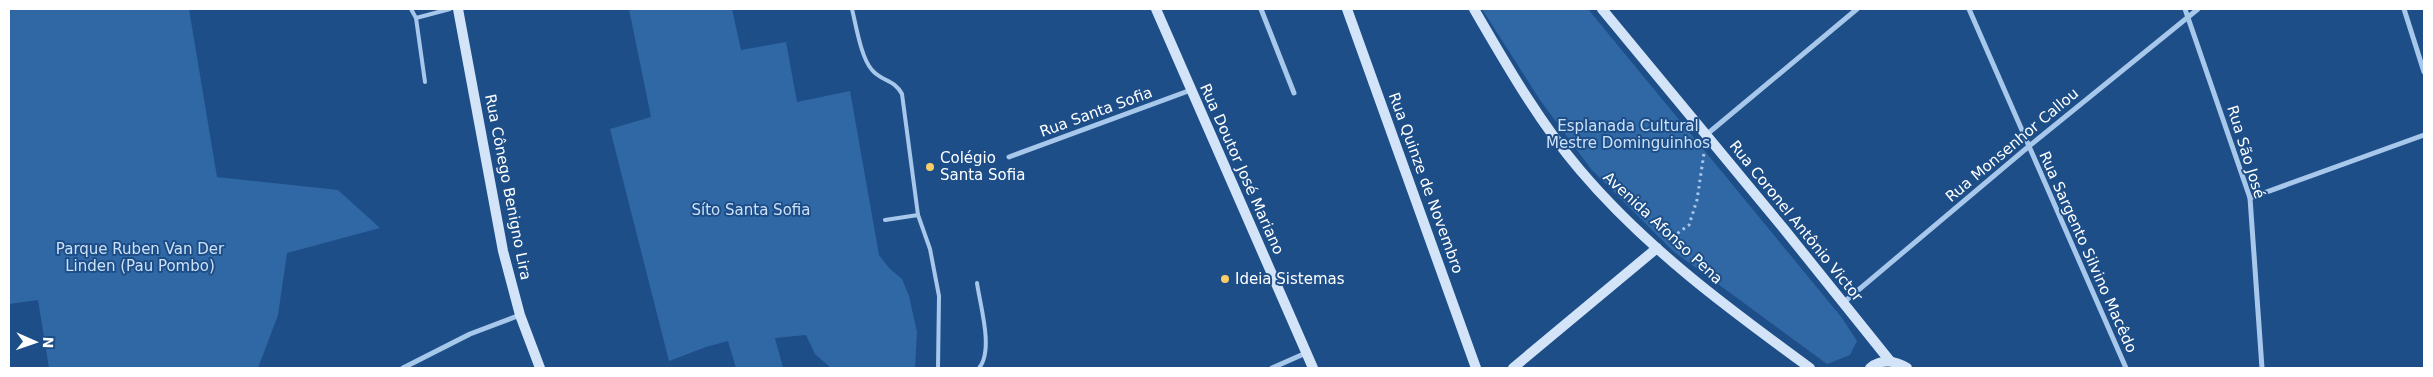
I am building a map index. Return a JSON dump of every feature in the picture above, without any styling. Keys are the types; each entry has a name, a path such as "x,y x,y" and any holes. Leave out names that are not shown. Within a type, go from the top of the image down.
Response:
{"main road":[{"name":"Rua Cônego Benigno Lira","path":"458,9 503,251 520,315 540,368"},
{"name":"Rua Doutor José Mariano","path":"1156,9 1313,368"},
{"name":"Rua Quinze de Novembro","path":"1348,9 1476,368"},
{"name":"Avenida Afonso Pena","path":"1474,9 1522,88 1580,170 1657,248 1746,322 1810,368"},
{"name":"Rua Coronel Antônio Victor","path":"1602,9 1890,361"},
{"path":"1513,368 1657,248"},
{"path":"1870,368 1881,362 1890,361 1907,368"}],"street":[{"path":"1261,9 1294,93"},
{"path":"1706,135 1857,9"},
{"name":"Rua Sargento Silvino Macêdo","path":"1969,9 2126,368"},
{"name":"Rua São José","path":"2185,9 2250,198 2262,368"},
{"name":"Rua Monsenhor Callou","path":"1843,302 2028,147 2198,9"},
{"path":"2404,9 2424,72"},
{"name":"Rua Santa Sofia","path":"1009,157 1191,90"},
{"path":"2250,198 2424,135"},
{"path":"403,368 470,334 520,315"},
{"path":"1272,368 1306,353"}],"lane":[{"path":"412,9 416,18 425,82"},
{"path":"416,18 450,9"},
{"path":"852,9 865,58 872,70 898,86 902,94 918,215 930,249 939,296 938,368"},
{"path":"885,220 918,215"},
{"path":"977,283 986,336 985,354 979,368"}],"path":[{"path":"1672,238 1689,225 1691,219 1703,167 1706,135"}],"green space":[{"name":"Parque Ruben Van Der Linden (Pau Pombo)","path":"9,9 189,9 217,177 338,190 380,228 287,253 278,315 258,368 49,368 38,300 9,304"},
{"name":"Síto Santa Sofia","path":"629,9 732,9 741,50 786,42 797,102 850,91 879,255 889,268 902,279 909,296 917,332 915,368 831,368 815,354 806,335 775,338 783,368 736,368 728,341 669,361 610,129 651,117"},
{"name":"Esplanada Cultural Mestre Dominguinhos","path":"1482,9 1588,9 1842,318 1857,341 1850,355 1827,364 1673,251 1591,169 1540,100"}],"place":[{"name":"Colégio Santa Sofia","path":"930,167"},
{"name":"Ideia Sistemas","path":"1225,279"}]}
